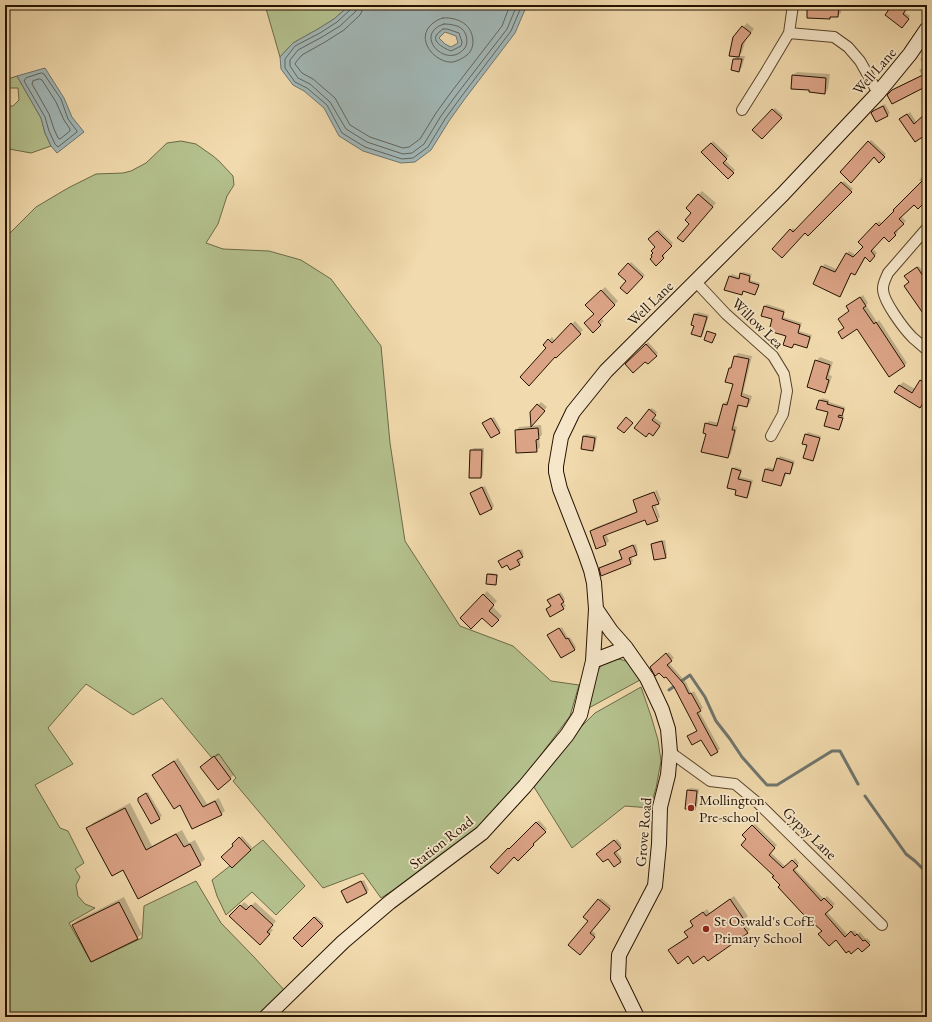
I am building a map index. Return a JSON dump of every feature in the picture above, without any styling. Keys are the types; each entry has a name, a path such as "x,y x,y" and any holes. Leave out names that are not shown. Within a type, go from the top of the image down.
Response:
{"street":[{"path":"742,110 789,33 793,5"},
{"name":"Well Lane","path":"593,661 596,609 594,583 585,553 560,489 556,472 561,437 573,412 606,371 783,194 878,93 910,54 927,29"},
{"path":"789,33 834,37 848,47 860,61 878,93"},
{"path":"927,228 888,273 884,281 883,288 884,296 890,308 912,337 927,350"},
{"name":"Willow Lea","path":"696,282 727,316 773,356 784,374 787,391 783,414 771,436"},
{"name":"Grove Road","path":"596,609 647,678 662,710 668,729 670,752 668,775 660,807 659,844 655,886 619,955 618,978 637,1017"},
{"path":"593,661 626,648"},
{"name":"Station Road","path":"266,1017 343,942 390,902 482,833 525,786 567,735 580,715 593,661"},
{"name":"Gypsy Lane","path":"670,752 710,781 735,784 759,804 882,925"}],"green space":[{"path":"265,5 350,5 334,19 293,43 280,57"},
{"path":"17,76 41,118 45,133 51,146 31,153 5,147 5,106 13,106 19,100 18,88 8,88 5,90 5,80"},
{"path":"181,141 196,144 219,161 233,176 234,185 227,196 218,224 206,243 223,249 269,251 301,260 331,279 381,346 390,443 405,541 460,626 513,646 551,681 579,685 570,716 507,800 473,831 419,874 381,898 363,873 323,888 233,781 236,778 219,754 212,758 162,698 133,715 86,684 48,728 73,764 35,785 60,828 68,831 84,863 75,869 80,877 76,885 78,896 85,904 95,908 69,923 91,962 142,938 144,906 196,881 221,923 286,992 261,1017 5,1017 5,238 36,207 68,188 96,174 123,173 131,171 146,163 167,143"},
{"path":"619,659 626,661 640,680 587,709 595,678 600,667 607,662"},
{"path":"641,687 658,740 661,761 656,788 650,808 625,806 572,848 534,787 578,730 595,713"},
{"path":"263,840 305,886 276,915 252,892 226,915 217,896 212,880"}],"water":[{"path":"350,5 527,5 515,33 464,100 431,150 415,162 401,163 363,151 339,136 324,108 304,91 293,85 281,69 280,57 293,43 334,19","holes":["445,32 456,36 458,43 451,47 439,38"]},
{"path":"45,68 64,98 72,117 84,132 57,153 51,146 45,133 41,118 17,76"}],"building":[{"path":"807,5 839,5 838,17 830,17 830,19 807,18"},
{"path":"892,5 909,5 903,14 909,19 902,28 885,15"},
{"path":"742,26 751,33 742,44 739,57 729,56 733,37"},
{"path":"733,59 742,59 739,72 731,70"},
{"path":"927,73 927,86 892,104 887,95 892,90"},
{"path":"792,75 826,78 825,94 809,92 809,90 791,89"},
{"path":"883,106 888,116 876,122 871,113"},
{"path":"772,109 782,118 762,139 752,130"},
{"path":"927,112 927,134 915,142 899,119 907,114 914,124"},
{"path":"868,141 885,157 879,163 874,157 851,183 840,172"},
{"path":"711,143 727,159 723,163 734,173 728,179 701,152"},
{"path":"927,176 927,200 918,209 914,205 899,219 904,224 894,233 896,235 889,242 884,237 871,251 875,256 870,262 865,257 855,275 851,273 840,297 813,284 821,266 835,272 846,253 853,257 863,247 858,242 876,223 879,226"},
{"path":"841,182 852,192 808,236 805,233 782,258 772,249 790,229 793,232"},
{"path":"698,194 713,207 683,242 677,238 689,224 685,220 691,213 686,208"},
{"path":"657,231 672,246 662,256 664,258 656,266 650,259 653,253 651,251 655,247 648,239"},
{"path":"628,263 643,277 627,294 620,288 626,281 618,274"},
{"path":"917,267 927,282 927,319 904,286 909,282 904,276"},
{"path":"740,273 750,276 749,282 759,285 755,295 743,291 742,295 724,290 729,276 739,279"},
{"path":"601,290 615,305 598,322 601,325 593,333 584,323 594,314 585,305"},
{"path":"860,297 866,306 863,308 874,324 876,322 905,366 889,377 857,329 842,339 838,332 844,328 838,319 849,311 846,306"},
{"path":"764,306 784,312 782,319 800,325 798,333 810,337 807,348 794,344 792,348 783,345 786,336 769,331 772,319 761,316"},
{"path":"694,314 707,317 701,337 691,334 694,326 691,325"},
{"path":"571,323 581,334 556,358 555,357 529,386 520,377 546,348 543,345 548,339 552,343"},
{"path":"707,331 716,334 712,343 704,340"},
{"path":"646,344 657,356 648,364 645,362 633,373 625,364"},
{"path":"734,356 749,359 741,396 749,399 747,407 738,405 732,430 735,430 728,458 701,452 706,434 703,433 705,423 717,426 723,404 727,405 733,384 725,382"},
{"path":"815,360 830,365 826,379 829,380 825,393 807,387"},
{"path":"920,380 927,385 927,397 920,408 894,392 899,385 912,393"},
{"path":"819,400 844,409 842,416 839,415 838,417 843,418 839,430 824,426 828,412 816,409"},
{"path":"537,404 545,411 531,427 530,412"},
{"path":"649,409 656,415 652,420 660,426 653,436 649,433 646,437 634,428"},
{"path":"626,417 633,423 624,433 617,428"},
{"path":"491,418 500,433 491,438 482,423"},
{"path":"538,428 539,439 536,440 537,452 516,453 515,430"},
{"path":"805,434 820,438 813,461 803,458 807,445 802,444"},
{"path":"583,436 595,438 593,451 581,449"},
{"path":"470,450 482,450 481,478 469,478"},
{"path":"777,458 793,463 790,474 785,473 781,486 762,481 765,469 773,471"},
{"path":"732,468 741,471 738,479 751,482 747,498 735,495 736,490 727,488"},
{"path":"482,487 492,509 480,515 470,493"},
{"path":"654,492 659,504 652,506 658,521 647,525 645,520 603,536 606,545 596,549 590,531 637,512 633,500"},
{"path":"662,541 666,558 654,560 651,544"},
{"path":"633,545 637,555 629,558 631,564 601,576 599,568 622,559 619,551"},
{"path":"519,550 523,557 517,560 520,565 510,570 507,565 502,568 498,561"},
{"path":"487,574 497,575 496,585 486,584"},
{"path":"483,594 494,605 489,611 499,620 492,627 482,618 471,629 460,618"},
{"path":"559,594 564,602 561,604 564,609 550,617 546,609 551,606 547,600"},
{"path":"559,628 566,639 568,638 575,650 561,658 547,635"},
{"path":"666,653 672,661 667,665 684,684 689,694 691,693 701,711 697,713 718,752 711,756 701,740 692,745 687,736 697,731 674,687 666,677 664,678 659,673 655,676 650,667"},
{"path":"214,756 231,779 218,790 200,767"},
{"path":"174,761 203,807 215,801 222,815 192,829 180,805 174,809 152,775"},
{"path":"687,790 697,791 695,810 685,809"},
{"path":"146,793 160,819 151,824 138,801 138,798"},
{"path":"125,808 146,850 176,834 184,847 190,844 201,865 138,899 123,870 112,876 86,828"},
{"path":"536,822 546,832 518,861 514,857 498,874 490,867"},
{"path":"752,825 775,848 769,855 783,868 792,860 798,866 793,870 821,901 824,898 833,907 825,914 845,937 851,931 855,936 857,934 863,941 865,940 870,945 862,952 858,948 851,954 849,951 846,953 836,940 829,946 818,934 822,931 802,913 778,887 780,885 772,877 774,876 741,845 746,839 742,835"},
{"path":"239,837 251,850 232,868 221,857 233,846 232,844"},
{"path":"614,840 621,848 614,853 621,862 614,867 608,859 603,862 596,854"},
{"path":"361,881 367,893 347,903 341,891"},
{"path":"598,899 610,909 590,933 595,937 580,955 568,945 588,921 583,917"},
{"path":"730,899 745,921 741,924 748,933 708,961 704,956 693,964 688,956 678,964 668,950 688,937 684,932 693,926 690,921 703,912 706,916"},
{"path":"119,902 138,939 91,962 72,925"},
{"path":"240,905 246,910 251,905 273,925 267,932 270,934 260,945 229,916"},
{"path":"314,917 323,926 302,947 293,938"}],"waterway":[{"path":"669,690 690,675 705,697 716,721 742,757 767,785 777,785 832,751 840,751 858,784"},
{"path":"865,796 906,854 927,873"}],"place":[{"name":"Mollington Pre-school","path":"691,808"},
{"name":"St Oswald's CofE Primary School","path":"706,929"}]}
